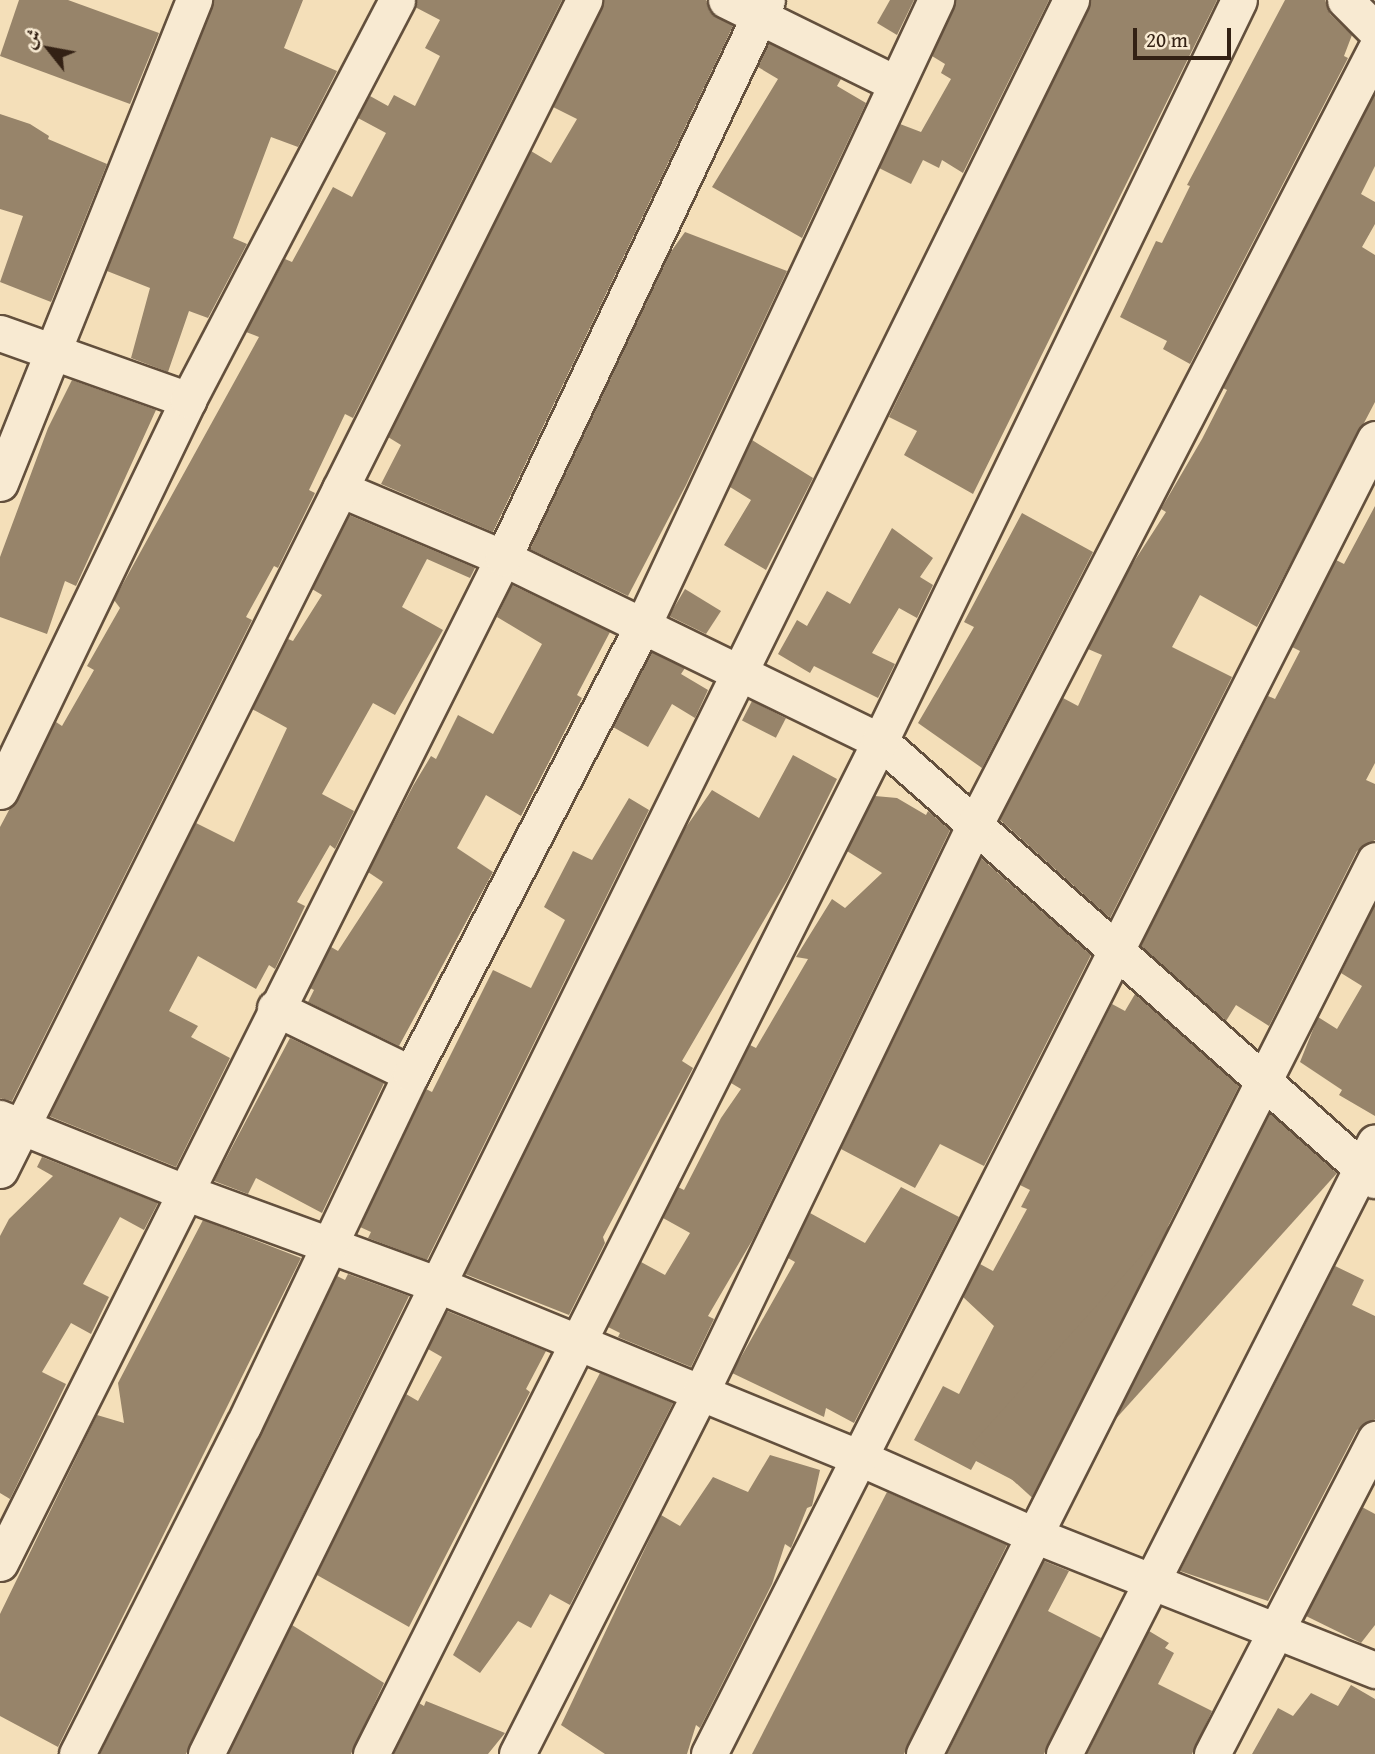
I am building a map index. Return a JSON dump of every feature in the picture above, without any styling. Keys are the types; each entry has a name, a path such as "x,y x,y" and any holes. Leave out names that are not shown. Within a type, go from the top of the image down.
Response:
{"street":[{"path":"0,483 194,0"},
{"path":"0,791 188,400 397,0"},
{"path":"0,1170 11,1122 340,489 584,0"},
{"path":"726,0 763,8 895,83"},
{"path":"78,1754 243,1426 327,1243 411,1074 642,627 936,0"},
{"path":"206,1754 1071,0"},
{"path":"371,1754 880,741 1239,0"},
{"path":"1345,0 1375,30"},
{"path":"0,1563 187,1193 275,1008 503,558 763,8"},
{"path":"517,1754 701,1392 974,826 1375,50"},
{"path":"0,333 188,400"},
{"path":"709,1754 1375,439"},
{"path":"340,489 503,558 880,741 1263,1082 1370,1164 1150,1580 1064,1754"},
{"path":"924,1754 1375,860"},
{"path":"275,1008 411,1074"},
{"path":"11,1122 187,1193 438,1285 575,1345 701,1392 860,1458 1034,1535 1375,1670"},
{"path":"1212,1754 1375,1439"}],"building":[{"path":"19,0 68,0 159,33 130,104 0,56"},
{"path":"214,0 303,0 284,48 337,71 298,147 271,137 233,238 247,244 208,318 189,311 168,372 131,358 150,288 107,271"},
{"path":"417,0 562,0 353,418 345,414 309,490 315,493 278,568 274,566 246,617 252,620 12,1101 0,1098 0,827 56,722 62,726 94,670 87,666 120,608 114,600 259,337 246,332 285,259 292,262 333,187 352,197 386,133 358,118 370,96 388,106 394,95 415,106 440,56 425,48 440,20 415,7"},
{"path":"604,0 706,0 710,12 733,26 493,532 381,484 401,445 388,437 531,151 551,163 577,119 553,107"},
{"path":"890,0 914,0 897,35 877,23"},
{"path":"956,0 1049,0 963,173 942,160 939,168 923,160 911,184 879,168 900,124 921,132 951,79 941,73 945,64 932,56"},
{"path":"1091,0 1217,0 973,494 904,455 917,431 889,417"},
{"path":"1285,0 1325,0 1330,14 1352,35 1344,56 1348,58 1190,364 1163,349 1167,341 1120,317 1156,241 1162,243 1190,186 1187,185"},
{"path":"769,43 841,79 837,86 866,103 802,238 712,187 778,79 758,67"},
{"path":"1375,94 1375,166 1361,194 1375,202 1375,224 1362,247 1375,255 1375,402 1257,627 1200,595 1172,647 1232,677 1110,918 1000,820 1063,698 1078,706 1102,655 1088,649 1128,571 1166,512 1161,509 1202,439 1227,390 1223,388"},
{"path":"0,114 30,124 49,136 48,139 107,164 51,302 0,282 23,216 0,209"},
{"path":"685,232 787,271 686,485 628,596 530,549 670,253"},
{"path":"72,380 156,410 76,586 65,581 47,634 0,617 0,557 48,428"},
{"path":"752,440 813,478 766,570 724,545 751,500 730,487"},
{"path":"1375,506 1375,763 1366,780 1375,784 1375,840 1357,851 1269,1026 1236,1005 1226,1021 1141,946 1268,696 1275,699 1300,651 1292,647 1336,560 1344,564"},
{"path":"1022,513 1093,552 982,768 918,723 974,627 964,622"},
{"path":"349,515 475,568 470,578 427,559 402,607 443,630 395,715 373,703 322,794 354,811 335,849 330,845 297,902 305,906 275,969 269,965 256,989 198,956 169,1011 198,1026 191,1037 230,1058 176,1167 49,1116 196,823 234,842 287,728 252,709 288,639 293,641 322,595 312,589"},
{"path":"892,528 933,558 920,577 933,585 917,618 899,608 872,653 895,664 878,698 814,666 810,673 778,654 797,620 807,626 827,591 850,604"},
{"path":"512,585 610,632 577,695 582,698 521,816 486,795 457,848 493,872 399,1046 308,1002 314,990 310,988 331,947 338,951 383,882 368,872 413,786 431,756 436,759 458,715 493,734 542,644 497,617"},
{"path":"685,589 721,611 706,634 669,616"},
{"path":"652,652 685,668 681,674 708,690 695,718 672,704 648,747 613,727"},
{"path":"752,701 786,718 776,738 742,721"},
{"path":"793,755 837,779 788,879 682,1061 693,1068 603,1237 605,1243 569,1315 465,1274 684,830 712,790 759,818"},
{"path":"875,796 897,798 926,815 928,811 950,830 753,1239 708,1316 714,1319 691,1367 618,1337 620,1333 608,1327 641,1262 665,1275 690,1233 663,1218 678,1187 684,1190 721,1118 741,1089 731,1083 750,1045 756,1048 808,959 796,957 832,899 845,908 882,873 847,851"},
{"path":"629,798 649,810 427,1260 368,1238 371,1232 360,1227 426,1089 432,1092 493,970 531,988 565,920 544,907 573,851 592,860"},
{"path":"981,858 1091,955 984,1166 940,1144 915,1188 841,1149"},
{"path":"1375,905 1375,1116 1339,1095 1342,1090 1300,1062 1318,1017 1337,1029 1362,986 1341,973"},
{"path":"1135,994 1239,1086 1034,1491 976,1461 971,1470 914,1440 943,1386 959,1394 994,1326 963,1297 980,1264 993,1271 1027,1209 1021,1207 1030,1190 1020,1185 1112,1004 1125,1011"},
{"path":"290,1038 384,1083 322,1213 256,1178 248,1194 214,1181"},
{"path":"1270,1113 1337,1173 1039,1504 972,1444"},
{"path":"42,1157 158,1203 144,1230 120,1217 83,1284 109,1297 91,1334 71,1323 42,1372 66,1384 10,1499 0,1493 0,1236 9,1219 53,1176 37,1167"},
{"path":"901,1187 959,1217 854,1423 826,1408 824,1417 732,1373 795,1262 788,1258 810,1213 865,1243"},
{"path":"203,1220 301,1258 58,1747 0,1716 0,1614 97,1415 124,1423 118,1383"},
{"path":"1335,1266 1364,1280 1352,1305 1375,1316 1375,1419 1357,1430 1268,1601 1180,1571"},
{"path":"348,1274 409,1296 186,1754 100,1754 337,1276 345,1280"},
{"path":"447,1311 546,1351 526,1389 530,1392 409,1627 317,1575 406,1394 418,1401 442,1357 428,1349"},
{"path":"600,1373 673,1403 570,1605 550,1594 531,1628 518,1621 480,1673 453,1655"},
{"path":"770,1455 820,1470 812,1506 807,1508 791,1548 785,1544 772,1584 700,1728 696,1725 687,1754 605,1754 561,1725 661,1515 680,1526 713,1477 748,1492"},
{"path":"887,1492 1007,1545 904,1754 752,1754"},
{"path":"1362,1507 1375,1514 1375,1625 1361,1643 1306,1616"},
{"path":"1044,1561 1069,1571 1048,1611 1101,1638 1044,1754 947,1754"},
{"path":"292,1625 384,1683 351,1754 228,1754"},
{"path":"1149,1631 1169,1643 1165,1648 1174,1653 1158,1684 1212,1711 1192,1754 1087,1754"},
{"path":"1351,1685 1375,1699 1375,1754 1252,1754 1278,1708 1293,1716 1311,1693 1338,1706"},
{"path":"426,1701 505,1733 488,1754 394,1754 419,1703 424,1706"}]}
